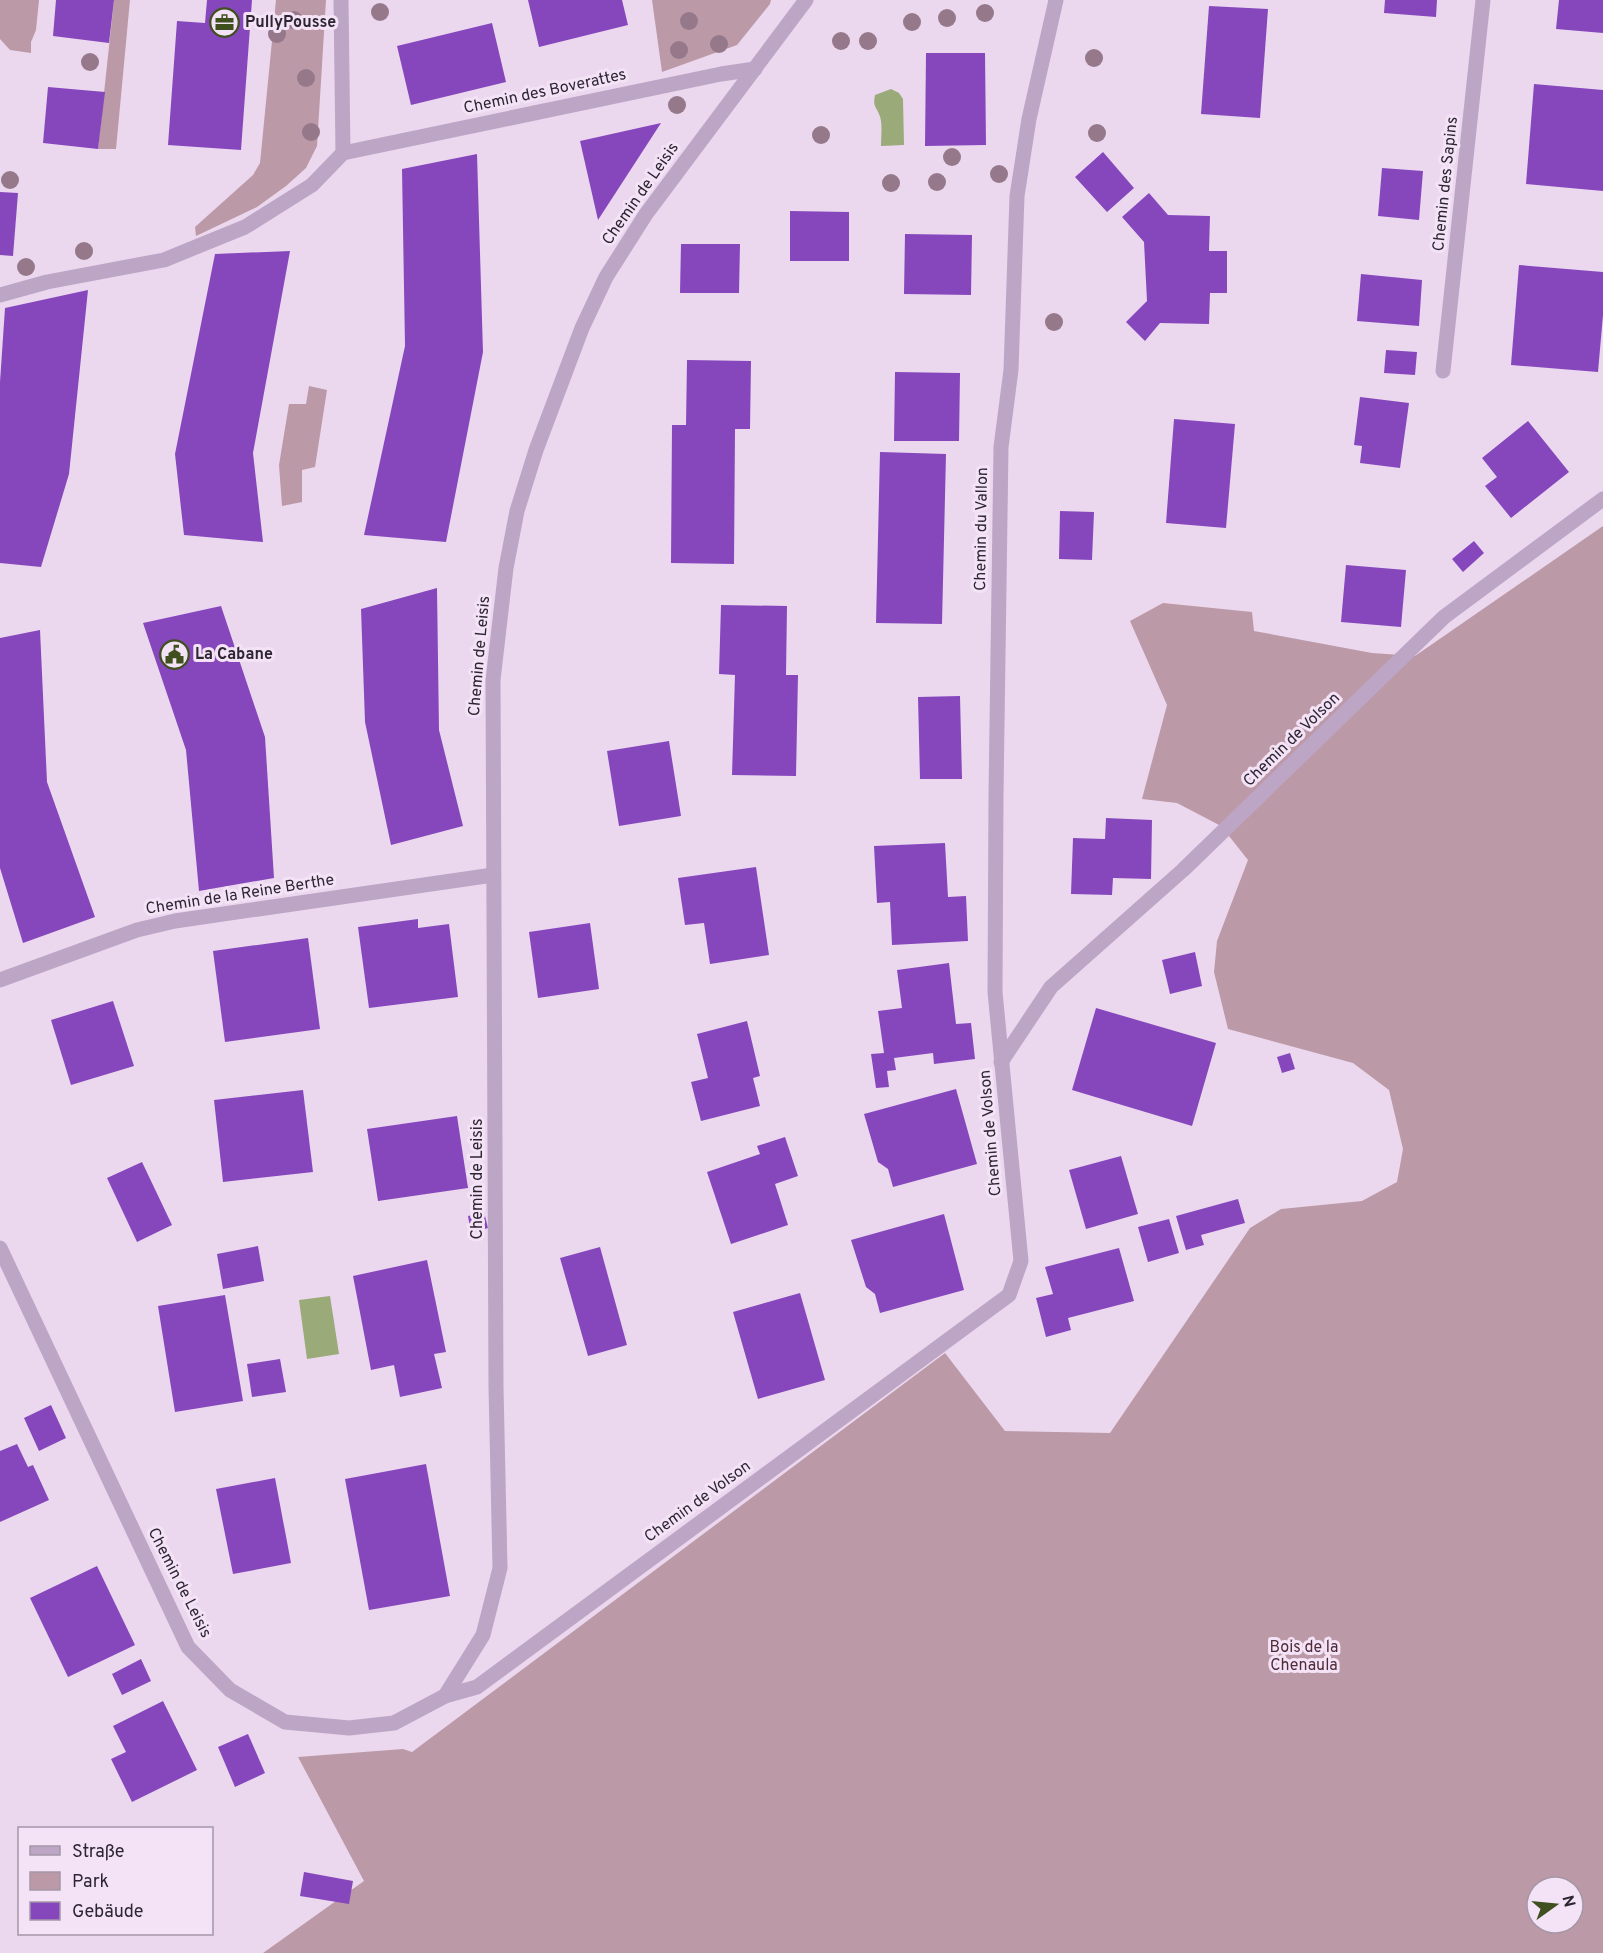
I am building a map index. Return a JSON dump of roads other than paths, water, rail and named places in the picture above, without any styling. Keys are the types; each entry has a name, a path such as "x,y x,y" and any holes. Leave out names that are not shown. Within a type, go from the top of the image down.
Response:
{"street":[{"path":"0,295 46,282 164,260 246,226 312,185 343,153 341,0"},
{"name":"Chemin de Leisis","path":"0,1248 188,1647 230,1690 285,1722 349,1728 394,1723 445,1696 483,1635 500,1568 496,1387 493,680 506,568 517,511 536,450 582,328 606,278 645,213 806,0"},
{"name":"Chemin du Vallon","path":"1001,1062 995,992 1001,447 1011,370 1017,196 1029,119 1056,0"},
{"name":"Chemin des Sapins","path":"1443,371 1483,0"},
{"name":"Chemin des Boverattes","path":"343,153 721,74 755,69"},
{"name":"Chemin de Volson","path":"445,1696 477,1687 1009,1295 1021,1261 1001,1062 1052,987 1183,870 1444,617 1603,499"},
{"name":"Chemin de la Reine Berthe","path":"0,980 137,930 175,921 493,874"}],"place":[{"name":"PullyPousse","path":"224,23"},
{"name":"La Cabane","path":"174,655"}],"park label":[{"name":"Bois de la Chenaula","path":"1304,1657"}]}
